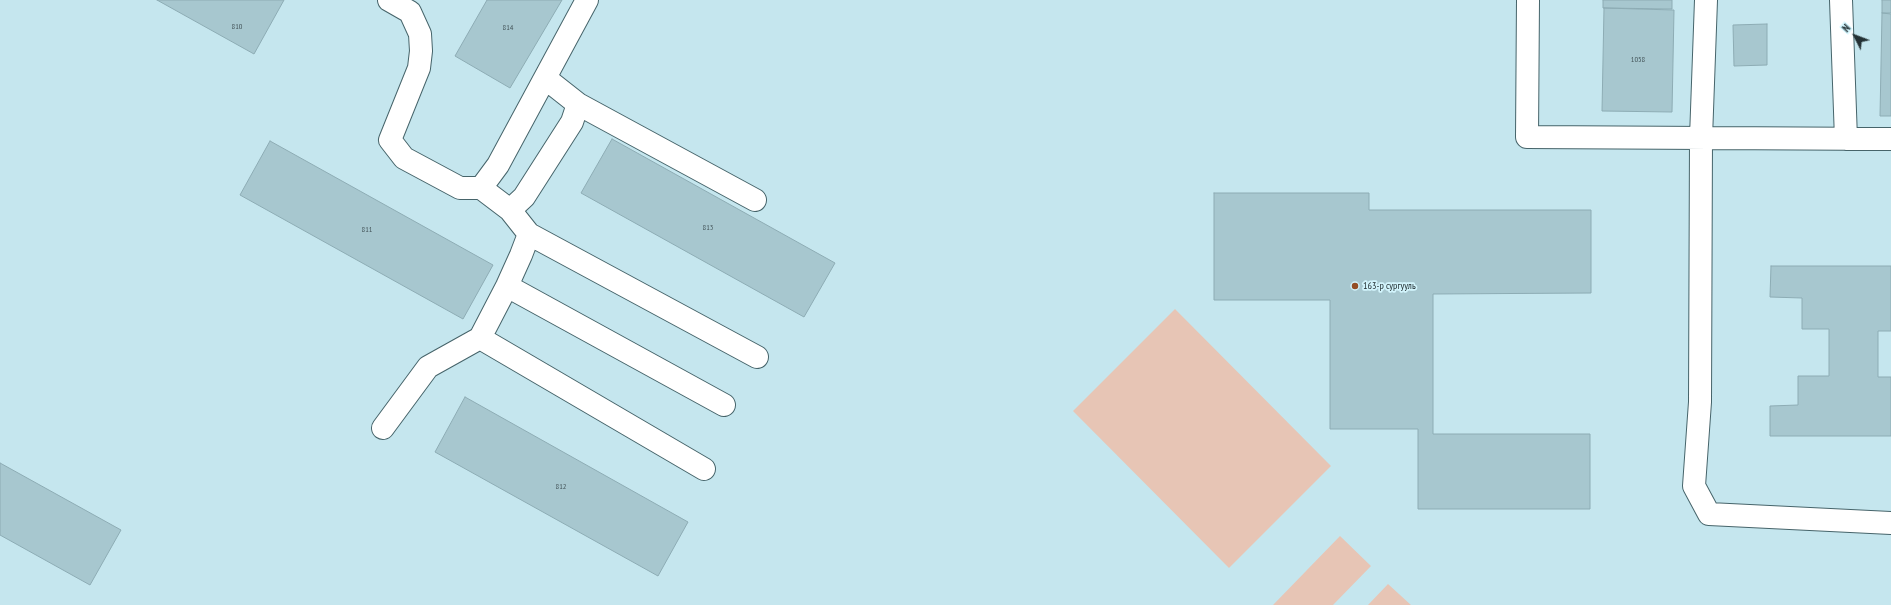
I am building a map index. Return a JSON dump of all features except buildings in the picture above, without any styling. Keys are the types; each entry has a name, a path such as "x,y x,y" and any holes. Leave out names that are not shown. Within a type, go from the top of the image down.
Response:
{"street":[{"path":"389,0 410,12 420,34 421,51 418,68 390,140 404,158 460,188 481,188 510,210 528,234 757,357"},
{"path":"481,188 498,165 587,0"},
{"path":"1528,0 1527,137 1891,138"},
{"path":"1706,0 1701,138 1700,402 1694,486 1709,514 1891,523"},
{"path":"1841,0 1846,139"},
{"path":"545,78 578,104 755,200"},
{"path":"510,210 524,197 568,129 578,104"},
{"path":"383,428 428,367 480,338 507,286 528,234"},
{"path":"507,286 724,405"},
{"path":"480,338 704,469"}],"shaded area":[{"path":"1175,309 1331,466 1229,568 1073,411"},
{"path":"1340,536 1371,566 1333,605 1273,605"},
{"path":"1388,584 1411,605 1368,605"}],"place":[{"name":"163-р сургууль","path":"1355,286"}]}
